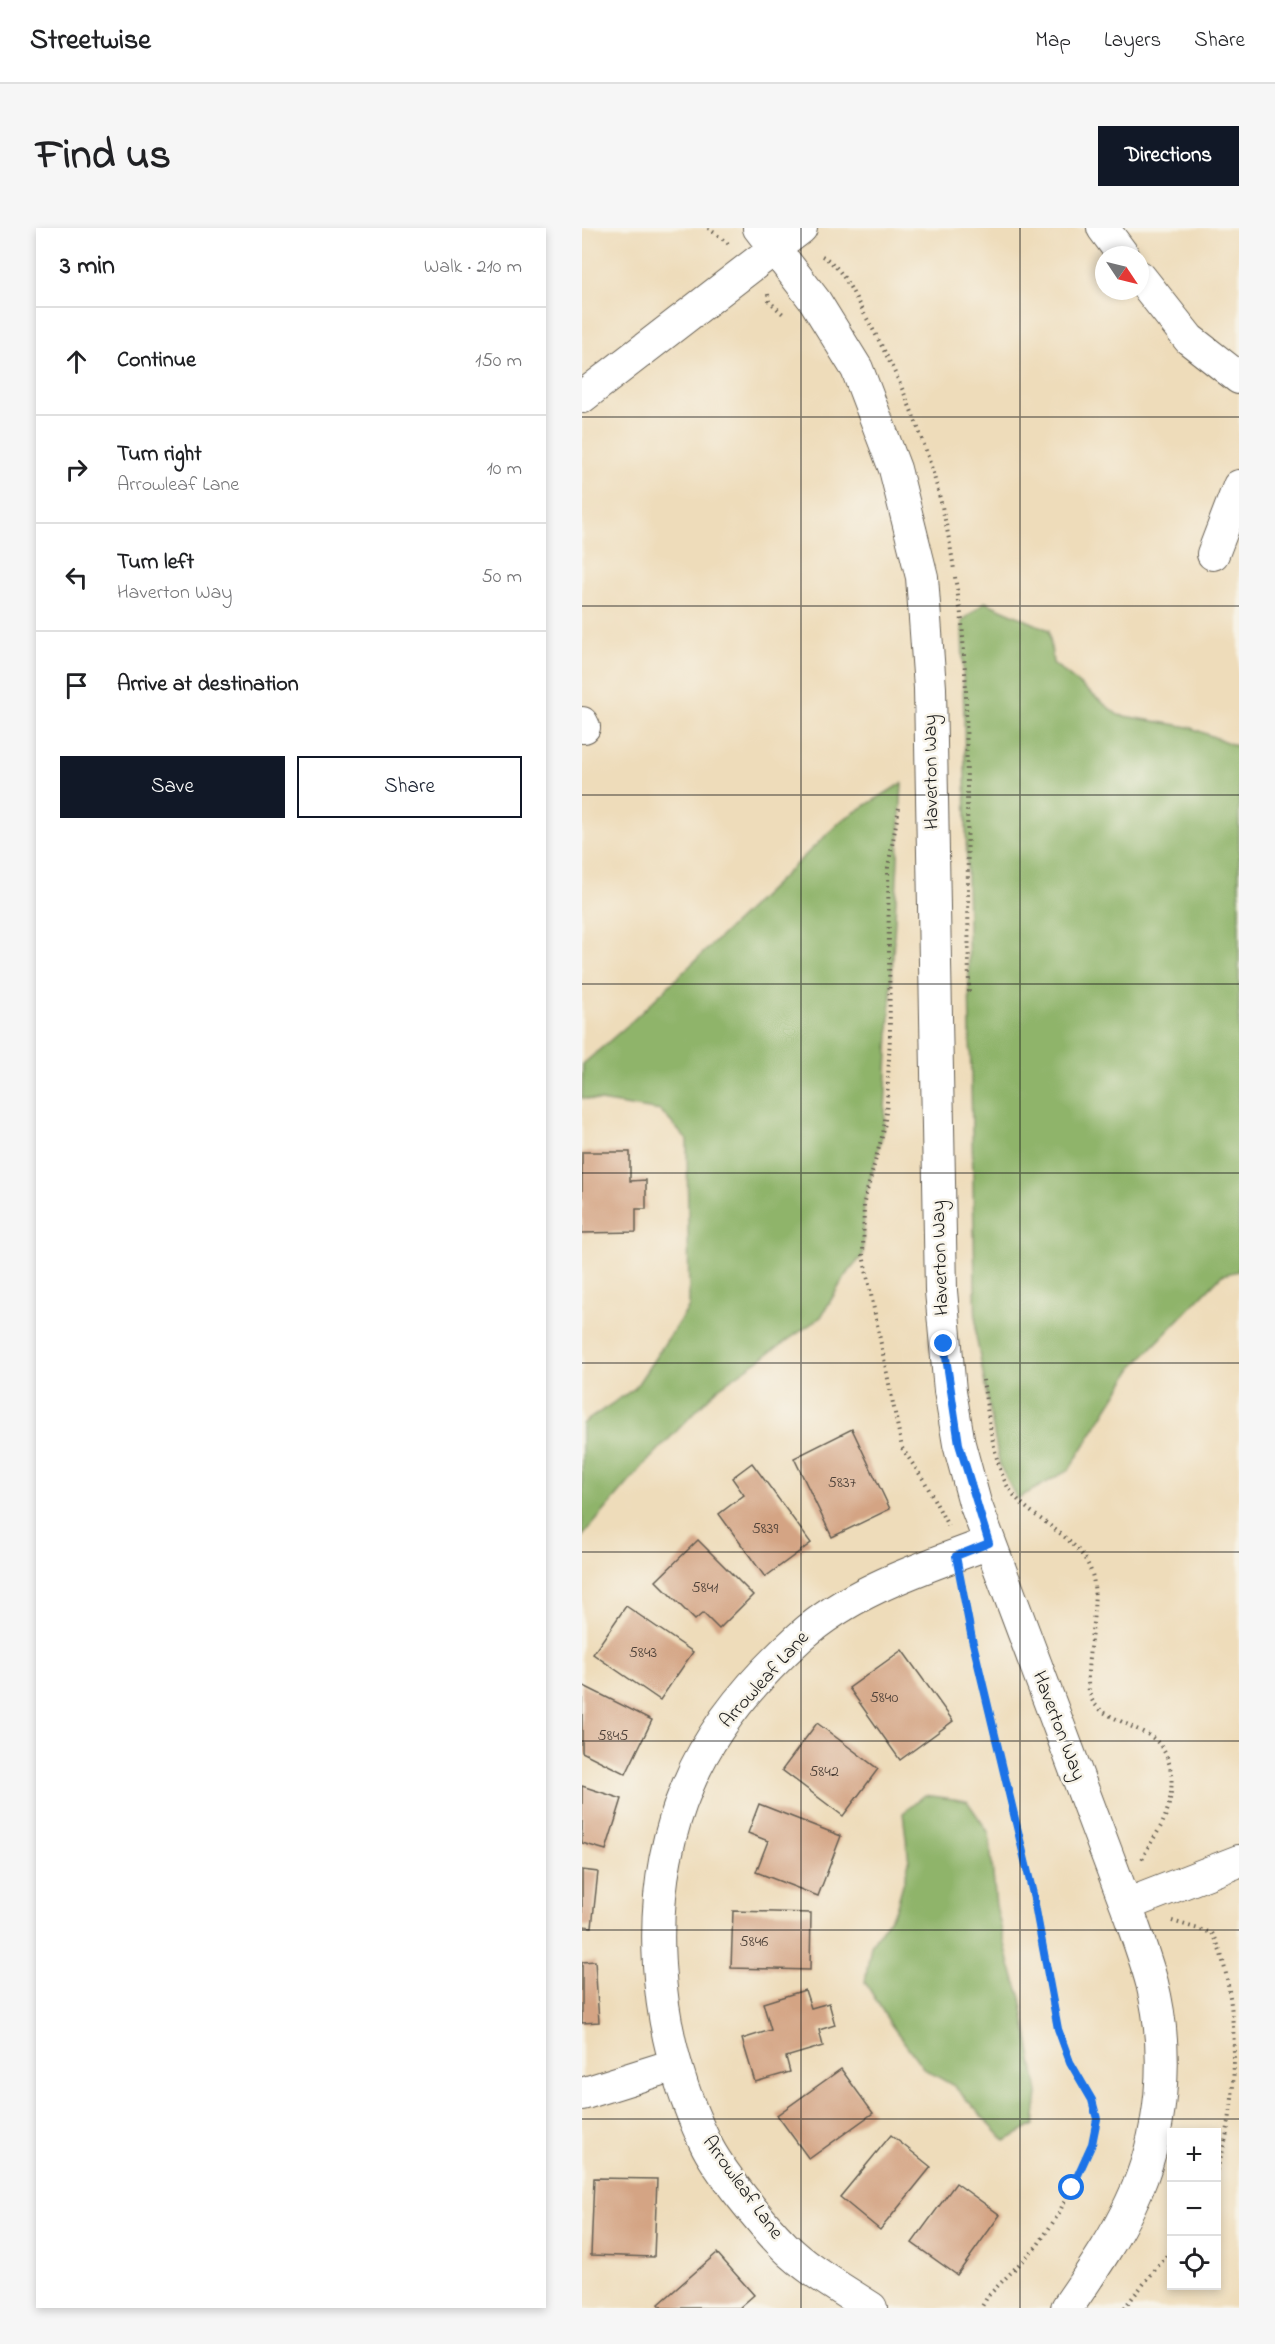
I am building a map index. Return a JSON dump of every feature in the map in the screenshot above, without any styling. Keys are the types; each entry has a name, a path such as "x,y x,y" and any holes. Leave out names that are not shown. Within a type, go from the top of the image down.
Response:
{"street":[{"path":"1103,228 1116,246"},
{"path":"582,397 748,270 767,238 800,229"},
{"name":"Haverton Way","path":"767,238 815,301 857,369 895,469 922,577 930,688 944,1344 959,1444 989,1543 1138,1900 1160,2033 1161,2061 1156,2124 1143,2174 1132,2202 1067,2308"},
{"path":"1149,288 1189,339 1239,378"},
{"path":"1213,555 1239,486"},
{"name":"Arrowleaf Lane","path":"871,2308 785,2247 747,2201 706,2145 674,2065 664,2016 660,1977 662,1898 670,1840 688,1784 722,1723 801,1636 845,1604 903,1574 989,1543"},
{"path":"1138,1900 1239,1861"},
{"path":"582,2094 674,2065"}],"path":[{"path":"708,228 730,244 768,293 769,301 788,318"},
{"path":"800,229 820,255 837,268 889,356 918,424 942,503 963,644 969,998"},
{"path":"902,798 888,867 890,1035 887,1103 884,1129 864,1202 862,1244 897,1432 907,1458 925,1482 950,1529 972,1639 1033,1894 1058,2029 1067,2056 1092,2100 1097,2119 1092,2144 1058,2215 1037,2246 988,2296 981,2308"},
{"path":"982,1375 1000,1466 1009,1489 1065,1538 1086,1561 1091,1572 1094,1617 1088,1678 1092,1700 1107,1713 1154,1739 1168,1761 1172,1789 1169,1806 1141,1863 1138,1900 1163,1920 1196,1926 1212,1933 1232,1989 1238,2032 1237,2079 1230,2134 1221,2158"},
{"path":"1124,2308 1167,2255"}],"green space":[{"path":"985,602 1049,630 1053,663 1118,715 1189,727 1239,747 1239,1271 1222,1275 1134,1366 1069,1470 1017,1499 1000,1466 976,1336 962,621"},
{"path":"902,783 884,1129 864,1202 863,1255 845,1276 821,1317 717,1389 643,1466 582,1537 582,1424 635,1388 689,1307 687,1140 661,1111 582,1098 583,1064 629,1024 842,820"},
{"path":"925,1795 967,1801 989,1833 996,1906 1010,1965 1021,1998 1038,2093 1034,2125 1005,2141 954,2086 924,2069 890,2023 865,1982 871,1945 896,1909 909,1862 903,1813"}],"building":[{"path":"582,1152 630,1152 630,1181 646,1180 646,1209 636,1209 636,1232 582,1233"},
{"path":"852,1429 890,1509 832,1537 794,1458"},
{"path":"752,1463 811,1543 765,1577 719,1514 744,1495 732,1478"},
{"path":"698,1540 753,1595 719,1629 703,1613 695,1620 656,1581"},
{"path":"626,1606 693,1652 660,1700 593,1654"},
{"path":"902,1650 953,1721 900,1760 849,1688"},
{"path":"582,1685 652,1720 626,1774 582,1752"},
{"path":"817,1723 878,1769 843,1816 782,1770"},
{"path":"582,1786 622,1799 606,1850 582,1843"},
{"path":"759,1804 841,1836 818,1896 756,1872 768,1841 748,1833"},
{"path":"582,1870 598,1872 592,1927 582,1926"},
{"path":"733,1911 811,1913 810,1970 731,1968"},
{"path":"595,1961 599,2022 582,2023 582,1962"},
{"path":"805,1990 811,2008 829,2003 835,2025 819,2030 823,2046 786,2057 790,2072 755,2082 742,2039 771,2030 763,2003"},
{"path":"841,2069 873,2113 809,2159 777,2115"},
{"path":"891,2135 931,2167 880,2230 840,2197"},
{"path":"594,2178 657,2179 654,2257 591,2255"},
{"path":"956,2183 1000,2215 957,2275 912,2243"},
{"path":"717,2253 754,2295 739,2308 662,2308 659,2304"}],"route":[{"path":"944,1344 959,1444 989,1543 956,1556 972,1639 1033,1894 1058,2029 1064,2050 1092,2100 1097,2119 1092,2144 1072,2188"}]}
